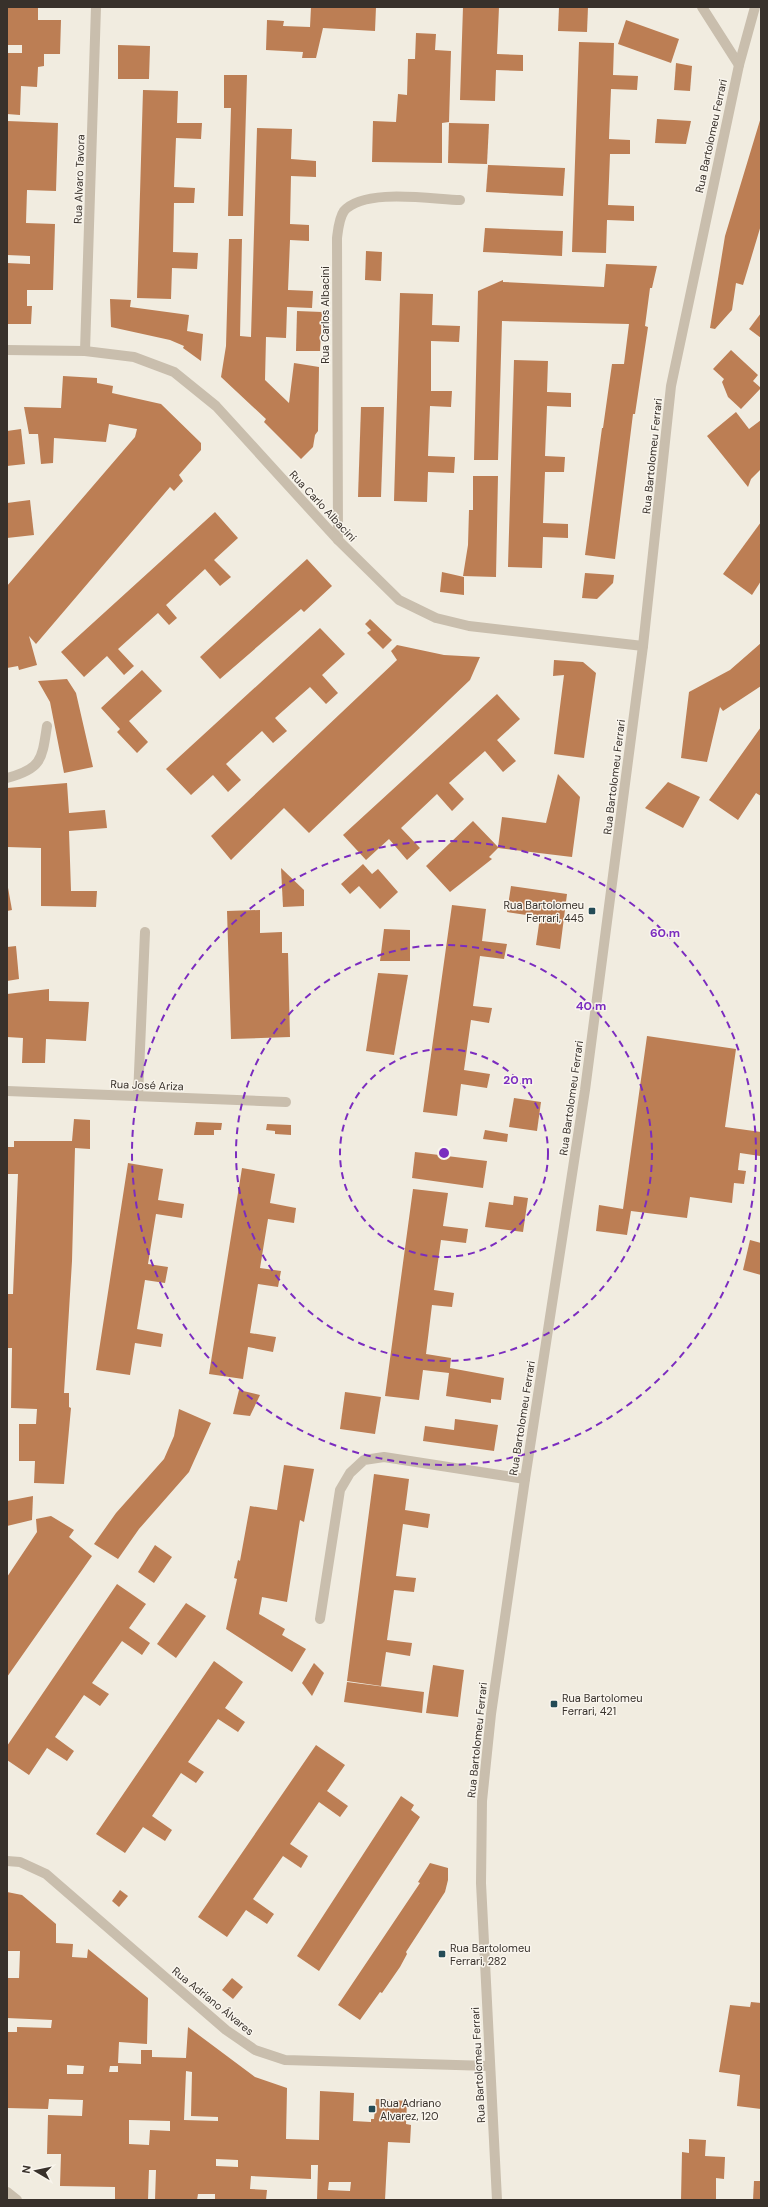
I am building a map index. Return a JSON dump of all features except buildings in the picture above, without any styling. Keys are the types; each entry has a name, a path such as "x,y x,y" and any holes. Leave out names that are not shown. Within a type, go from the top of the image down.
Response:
{"street":[{"name":"Rua Alvaro Tavora","path":"85,351 96,7"},
{"path":"702,7 739,65"},
{"name":"Rua Bartolomeu Ferrari","path":"497,2200 481,1883 482,1801 494,1694 525,1479 585,1090 643,646 671,386 739,65 755,7"},
{"name":"Rua Carlos Albacini","path":"338,540 337,238 339,222 343,212 357,201 376,196 460,200"},
{"name":"Rua Carlo Albacini","path":"7,350 85,351 134,357 174,372 216,406 338,540 399,600 436,618 469,626 643,646"},
{"path":"7,778 27,773 42,756 47,726"},
{"path":"138,1096 145,932"},
{"name":"Rua José Ariza","path":"7,1091 286,1102"},
{"path":"320,1619 340,1490 350,1473 364,1460 384,1457 525,1479"},
{"name":"Rua Adriano Álvares","path":"7,1861 20,1862 46,1874 226,2030 255,2050 285,2060 490,2066"},
{"path":"7,2192 17,2200"}],"place":[{"name":"Rua Bartolomeu Ferrari, 445","path":"592,911"},
{"name":"Rua Bartolomeu Ferrari, 421","path":"554,1704"},
{"name":"Rua Bartolomeu Ferrari, 282","path":"442,1954"},
{"name":"Rua Adriano Alvarez, 120","path":"372,2109"}]}
